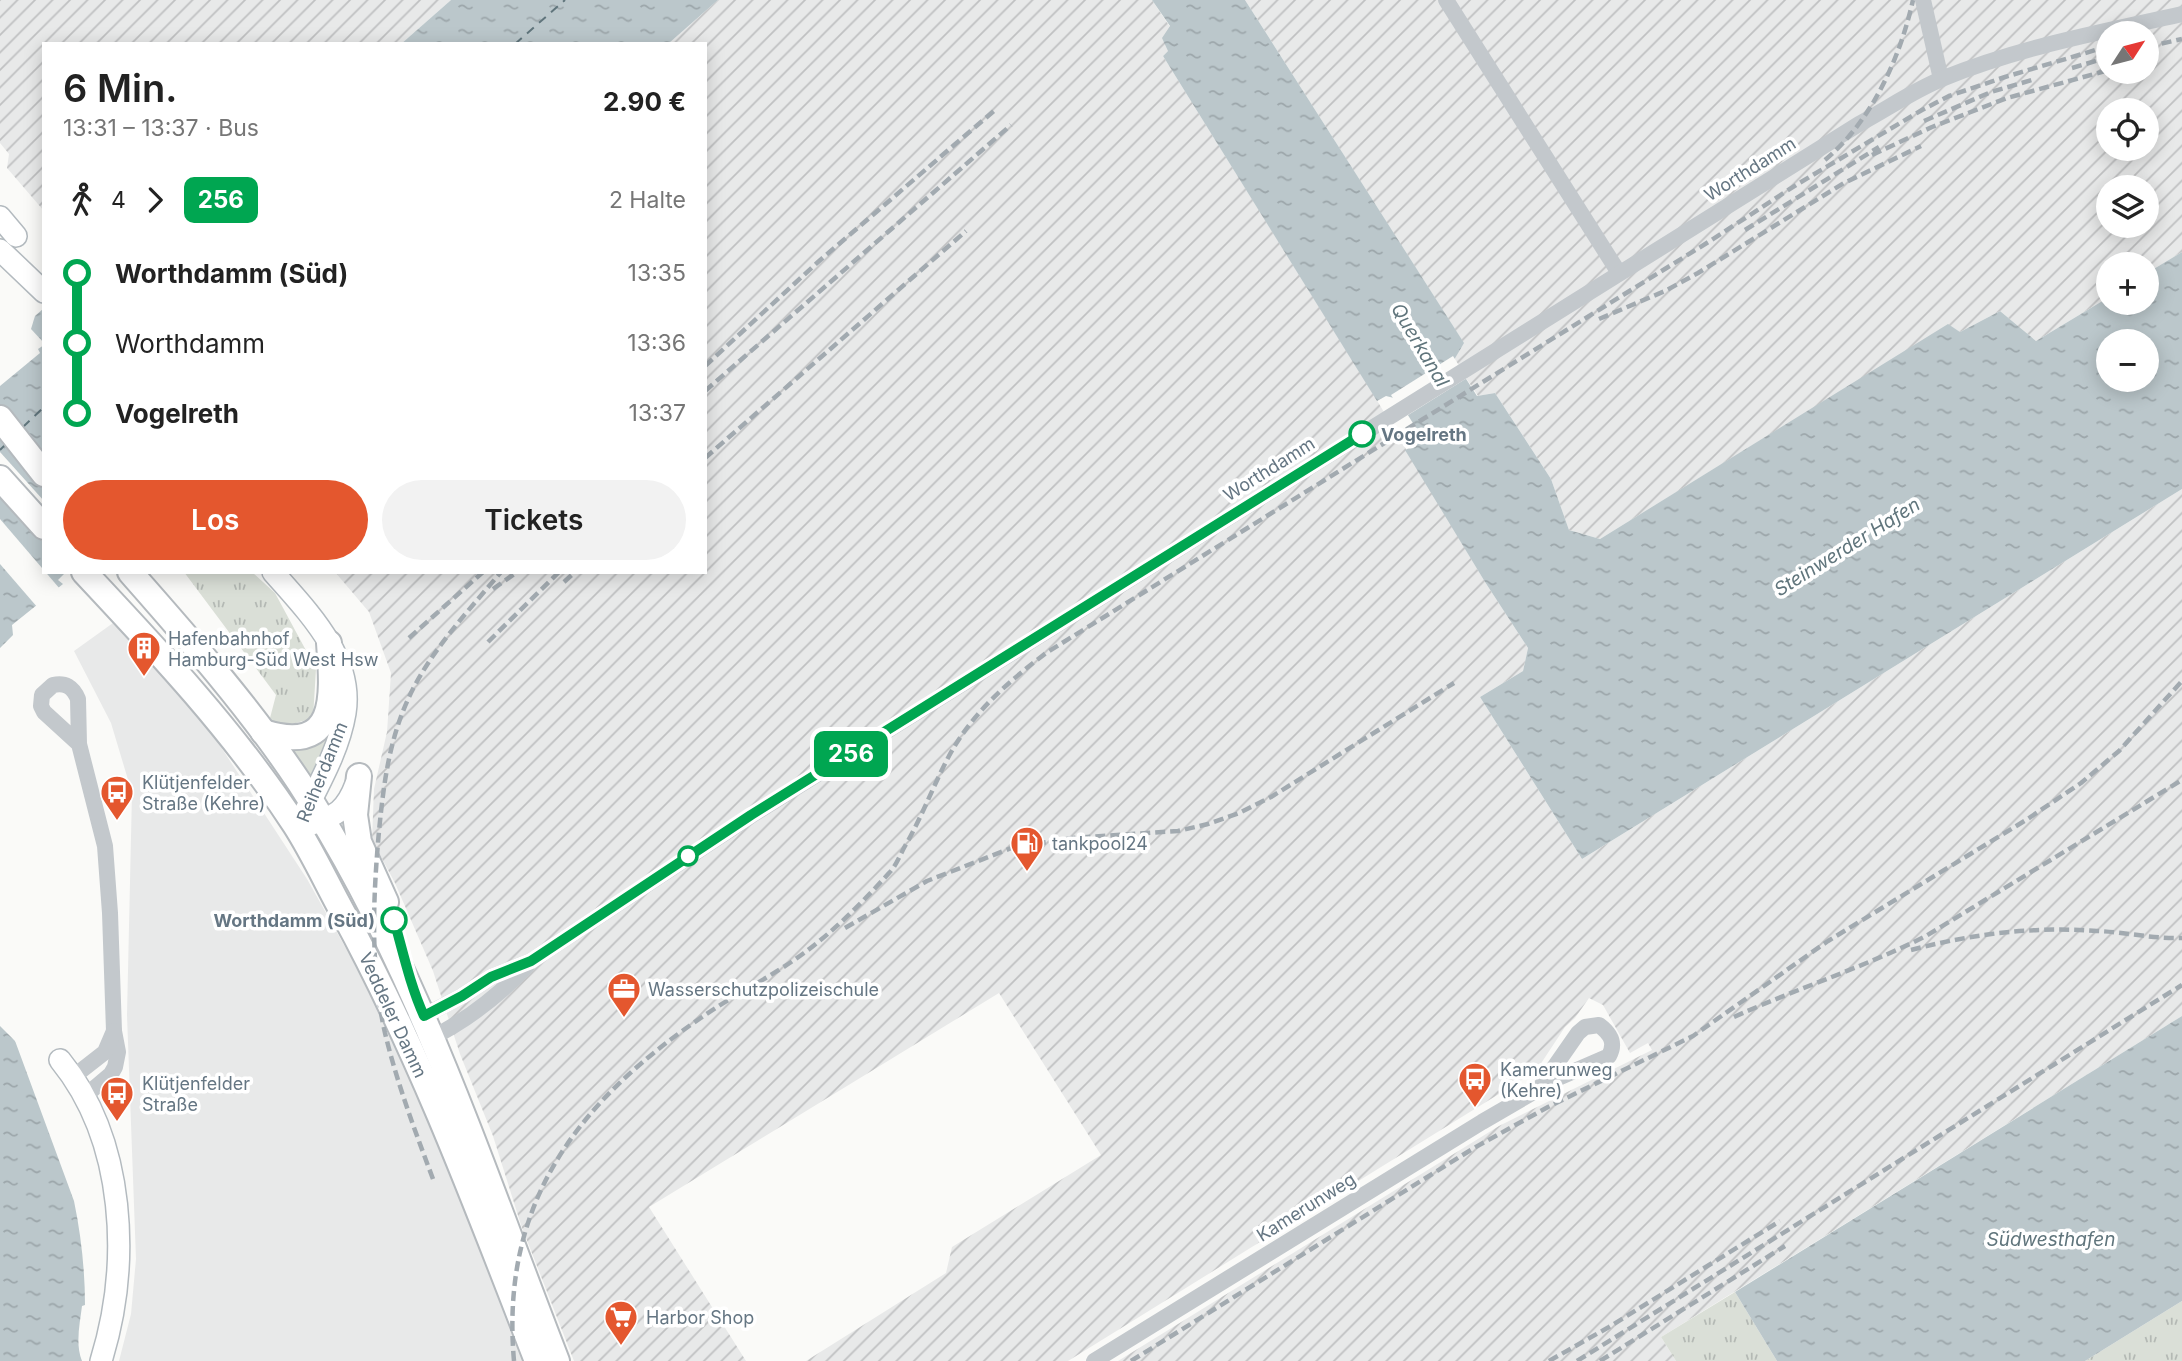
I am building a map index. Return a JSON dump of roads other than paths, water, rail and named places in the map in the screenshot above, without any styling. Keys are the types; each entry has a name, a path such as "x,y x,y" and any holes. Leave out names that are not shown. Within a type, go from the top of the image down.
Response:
{"main road":[{"path":"0,418 42,471"},
{"path":"0,478 42,525"},
{"name":"Veddeler Damm","path":"86,574 153,646 233,740 298,828 376,974 405,1037 476,1203 537,1361"},
{"name":"Veddeler Damm","path":"132,574 187,636 263,732 316,811 379,923 411,986 473,1136 557,1361"},
{"path":"263,732 297,739 313,733 319,727 330,699 332,677 329,643"},
{"path":"359,776 355,814 359,842 394,918 411,986"}],"street":[{"path":"1446,0 1619,273"},
{"path":"1923,0 1941,79"},
{"name":"Worthdamm","path":"405,1037 428,1027 462,996 491,977 531,961 751,815 1837,137 1941,79 2046,45 2182,14"},
{"path":"0,217 8,243 42,289"},
{"name":"Reiherdamm","path":"275,574 329,643 345,681 346,711 316,811 298,828"},
{"path":"79,744 105,846 114,1031 118,1052 115,1067 101,1084 85,1096"},
{"name":"Reiherdamm","path":"316,811 337,814 351,797 359,776"},
{"name":"Worthdamm","path":"405,1037 501,993 531,961"},
{"name":"Kamerunweg","path":"1094,1361 1539,1089 1609,1056 1613,1042 1608,1033 1599,1025 1592,1025 1578,1032 1539,1089"},
{"path":"101,1361 115,1307 118,1264 112,1177 105,1146 85,1096 67,1068 105,1052 114,1031"}],"water":[{"path":"451,0 718,0 670,42 403,42"},
{"path":"1152,0 1245,0 1464,343 1454,360 1477,396 1495,393 1551,479 1569,530 1600,539 1948,324 1960,332 2000,311 2036,341 2096,305 2096,315 2159,315 2159,266 2182,252 2182,489 1582,859 1480,697 1523,671 1528,648 1405,450 1414,446 1419,433 1398,399 1386,396 1377,401 1163,56 1168,51 1162,38 1170,26"},
{"path":"42,310 42,341 31,329 35,316"},
{"path":"42,346 42,574 64,574 58,580 63,584 12,625 13,635 0,648 0,386 40,353 38,349"},
{"path":"0,1000 74,1201 84,1279 85,1305 82,1306 78,1341 82,1361 0,1361"},
{"name":"Südwesthafen","path":"2182,1016 2182,1301 2085,1361 1777,1361 1735,1292"}],"railway":[{"path":"1825,160 1857,127 1882,87 1900,44 1913,0"},
{"path":"2160,44 2182,39"},
{"path":"514,1361 513,1304 520,1252 535,1204 557,1161 585,1120 620,1083 660,1048 717,1007 804,953 838,925 869,894 896,864 958,740 980,712 1018,675 1046,653 1796,185 1922,110 1949,96 2096,50"},
{"path":"2072,68 2096,61"},
{"path":"1872,155 1932,127 2007,98 2096,74"},
{"path":"1924,121 1991,92 2032,80"},
{"path":"707,364 818,262 995,110"},
{"path":"707,389 1011,125"},
{"path":"1599,319 1665,291 1844,183 1921,146"},
{"path":"1745,230 1879,147"},
{"path":"707,456 966,231"},
{"path":"409,638 481,574"},
{"path":"433,1179 395,1070 380,1008 374,932 381,812 394,739 414,687 443,642 499,574"},
{"path":"493,589 514,574"},
{"path":"488,642 557,574"},
{"path":"564,582 573,574"},
{"path":"1131,1361 1474,1148 1548,1107 1693,1036 1828,941 2026,820 2081,783 2119,751 2182,681"},
{"path":"845,928 927,881 1014,847 1073,838 1178,831 1239,813 1271,797 1454,683"},
{"path":"1734,1017 1926,936 2182,780"},
{"path":"1911,950 1980,936 2026,931 2073,930 2182,938"},
{"path":"1577,1361 2182,985"},
{"path":"1549,1361 1780,1221"},
{"path":"1600,1361 1785,1246"}],"place":[{"name":"Vogelreth","path":"1362,434"},
{"name":"Hafenbahnhof Hamburg-Süd West Hsw","path":"144,678"},
{"name":"Klütjenfelder Straße (Kehre)","path":"117,822"},
{"name":"tankpool24","path":"1027,873"},
{"name":"Worthdamm (Süd)","path":"394,920"},
{"name":"Wasserschutzpolizeischule","path":"624,1019"},
{"name":"Kamerunweg (Kehre)","path":"1475,1109"},
{"name":"Klütjenfelder Straße","path":"117,1123"},
{"name":"Harbor Shop","path":"621,1347"}],"water label":[{"name":"Querkanal","path":"1420,345"},
{"name":"Steinwerder Hafen","path":"1847,547"}]}
